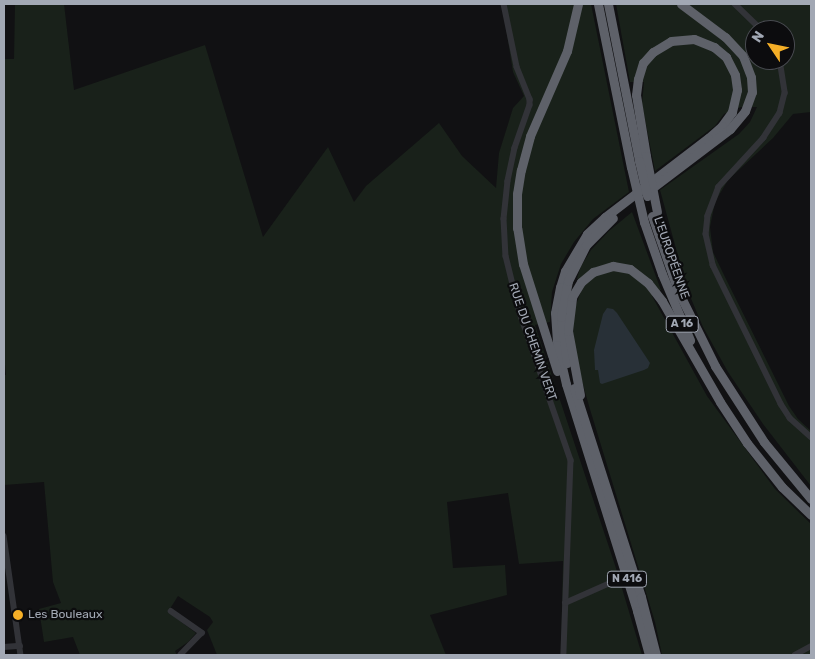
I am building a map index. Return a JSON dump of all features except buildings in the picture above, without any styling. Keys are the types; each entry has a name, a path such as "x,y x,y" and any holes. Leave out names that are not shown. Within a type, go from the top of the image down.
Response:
{"highway":[{"path":"578,4 567,52 526,147 519,180 517,216 520,251 526,276 593,473"},
{"name":"L'EUROPÉENNE","path":"598,4 630,167 644,222 667,288 706,370 749,438 811,514"},
{"path":"608,4 642,159"},
{"path":"656,655 640,597 571,381 563,341 562,304 572,271 586,245 604,226 726,133 742,116 750,98 751,77 743,56 726,37 681,4"},
{"path":"593,473 557,345 555,313 560,287 573,255 593,228 708,138 727,119 735,105 737,82 730,63 714,47 694,39 678,40 659,47 647,58 639,74 636,95 642,159"},
{"name":"A 16","path":"642,159 655,214 692,323 715,366 742,409 772,452 811,499"},
{"path":"593,448 572,365 568,324 570,305 576,289 586,276 606,267 622,267 637,273 654,290 736,428 771,474 811,514"},
{"name":"N 416","path":"593,473 626,576 648,655"}],"street":[{"name":"RUE DU CHEMIN VERT","path":"504,4 517,67 530,99 530,105 515,148 508,181 504,219 506,256 520,313 570,454 564,603 564,655"},
{"path":"736,4 752,20"},
{"path":"782,70 785,92 780,114 768,134 719,187 711,205 706,234 713,265 781,404 790,418 811,437"},
{"path":"4,536 7,586 21,655"},
{"path":"564,603 626,576"},
{"path":"171,611 202,633 181,655"},
{"path":"4,647 20,646"},
{"path":"795,655 811,646"}],"shaded area":[{"path":"15,4 64,4 74,90 205,45 263,237 328,147 354,202 366,186 439,123 462,156 496,188 499,153 513,108 524,96 513,72 502,4 591,4 629,192 593,219 574,242 561,264 552,292 550,322 535,325 615,565 642,655 561,655 563,561 519,564 508,493 447,502 453,568 505,565 507,595 430,615 446,655 217,655 207,630 213,622 210,617 178,596 168,612 196,633 188,642 175,651 177,655 80,655 73,637 44,642 39,609 61,603 53,582 44,482 4,485 4,375 6,375 4,355 4,59 14,59"},
{"path":"616,4 811,4 811,112 793,114 773,138 728,180 715,202 710,227 713,252 724,275 789,406 798,419 811,431 811,486 763,424 728,372 703,327 687,289 660,190 739,134 750,122 757,107 741,107 724,114 715,126 655,171 642,104 644,82 630,82"},
{"path":"632,212 661,290 652,296 707,396 775,489 811,524 811,655 662,655 655,622 577,363 573,333 574,310 582,289 577,278 581,266 591,250 609,231"},
{"path":"607,308 613,309 617,313 650,363 648,368 644,370 602,384 600,383 598,370 595,370 594,350 603,314"}],"place":[{"name":"Les Bouleaux","path":"18,615"}]}
